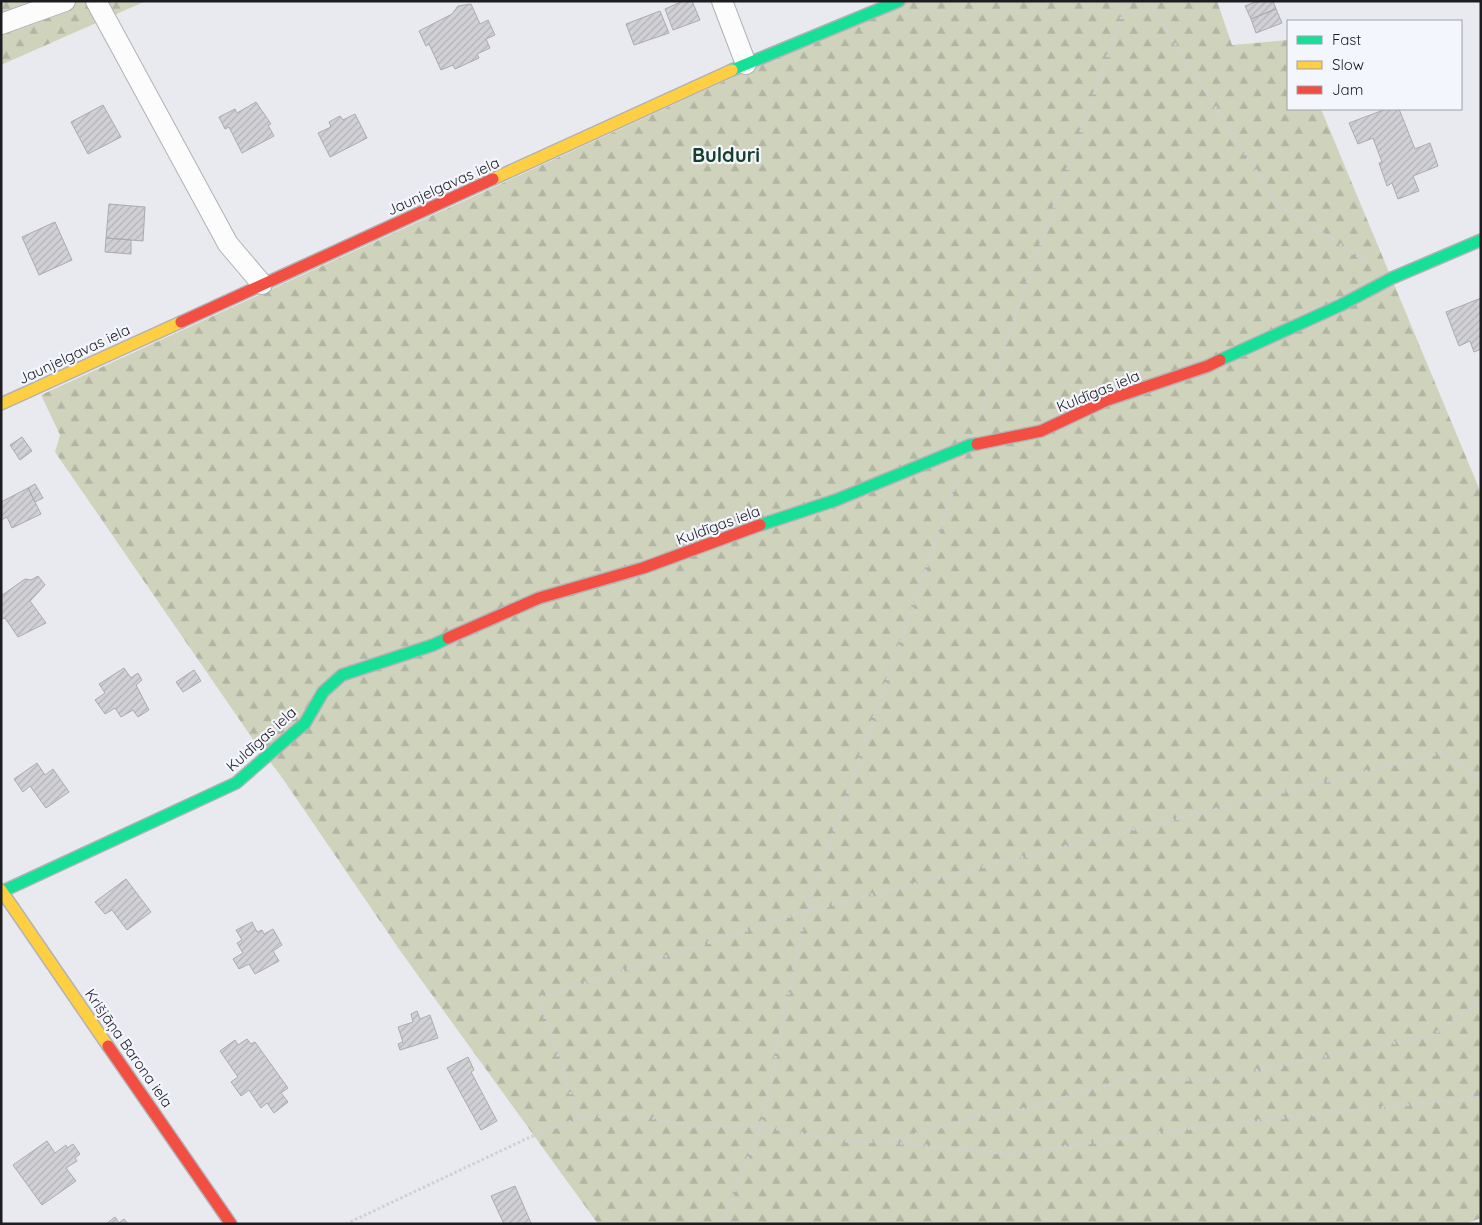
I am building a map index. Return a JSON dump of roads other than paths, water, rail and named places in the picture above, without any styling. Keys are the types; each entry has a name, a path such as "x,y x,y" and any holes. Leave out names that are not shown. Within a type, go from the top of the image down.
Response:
{"street":[{"path":"1,24 65,1"},
{"path":"96,1 228,244 262,284"},
{"path":"722,1 746,64"},
{"name":"Jaunjelgavas iela","path":"1,404 746,64 899,1"},
{"name":"Kuldīgas iela","path":"2,891 236,783 305,723 323,692 342,676 433,645 539,598 643,568 739,532 836,500 970,445 1041,431 1107,400 1208,366 1341,305 1392,278 1481,240"},
{"name":"Krišjāņa Barona iela","path":"2,891 231,1224"}],"district":[{"name":"Bulduri","path":"726,154"}]}
